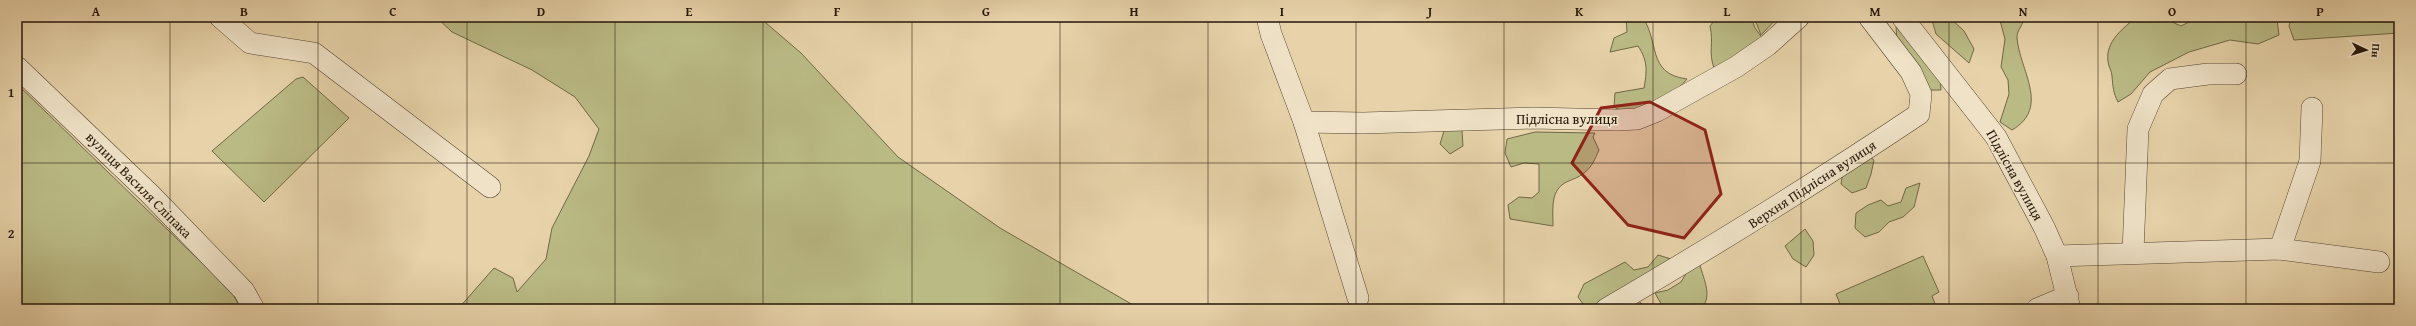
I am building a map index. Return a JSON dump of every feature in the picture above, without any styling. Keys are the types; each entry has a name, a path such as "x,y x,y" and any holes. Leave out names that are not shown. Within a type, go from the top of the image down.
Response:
{"street":[{"path":"220,17 250,43 314,53 490,188"},
{"path":"1267,17 1271,34 1304,122 1358,298"},
{"name":"Підлісна вулиця","path":"1304,122 1363,123 1533,118 1637,119 1657,111 1736,67 1768,46 1799,17"},
{"name":"Верхня Підлісна вулиця","path":"1606,309 1832,173 1919,114 1921,94 1911,72 1869,17"},
{"name":"Підлісна вулиця","path":"1902,17 1924,43 1996,137 2044,227 2057,256 2069,303"},
{"name":"вулиця Василя Сліпака","path":"17,67 155,200 244,291 254,309"},
{"path":"2133,252 2138,129 2153,94 2170,79 2208,74 2236,74"},
{"path":"2280,249 2310,161 2312,108"},
{"path":"2057,256 2133,252 2280,249 2379,262"},
{"path":"2036,309 2069,303"}],"highlighted area":[{"path":"1650,102 1705,130 1721,194 1684,238 1628,225 1593,189 1572,163 1601,108"}],"green space":[{"path":"436,17 759,17 801,53 898,157 1000,228 1140,309 458,309 494,268 513,278 517,292 546,259 552,228 589,156 599,129 575,97 532,70 452,32"},
{"path":"1626,17 1642,17 1651,36 1659,63 1665,70 1674,76 1687,79 1659,104 1638,114 1628,113 1614,107 1615,93 1644,88 1645,82 1646,66 1644,56 1638,46 1610,52 1614,38 1627,32"},
{"path":"1717,17 1751,17 1755,28 1763,39 1728,65 1714,68 1711,57 1710,26"},
{"path":"1754,17 1778,17 1761,35"},
{"path":"1936,17 1949,17 1964,31 1974,49 1969,63 1936,34 1932,20"},
{"path":"1999,17 2024,17 2017,37 2019,50 2030,87 2030,110 2023,121 2012,130 2000,122 2009,94 2008,80 2001,67 2005,39"},
{"path":"2137,17 2171,17 2172,22 2181,26 2199,17 2267,17 2277,20 2279,35 2258,44 2230,40 2189,52 2150,72 2131,94 2118,102 2108,63 2109,48 2112,41 2121,30"},
{"path":"2292,17 2399,17 2399,33 2294,40 2289,26"},
{"path":"1896,27 1940,76 1941,90 1927,90 1897,41"},
{"path":"303,77 349,118 264,202 212,151 296,79"},
{"path":"17,84 231,291 241,309 17,309"},
{"path":"1457,125 1462,131 1463,146 1450,154 1440,144 1444,131"},
{"path":"1535,132 1595,133 1593,137 1599,150 1593,163 1587,171 1559,187 1554,198 1553,226 1510,219 1508,205 1519,197 1532,198 1539,192 1539,164 1524,163 1511,167 1505,153 1507,139"},
{"path":"1867,155 1874,160 1866,188 1852,193 1841,184 1843,170"},
{"path":"1920,183 1914,207 1903,217 1889,222 1879,232 1865,237 1855,228 1856,213 1868,205 1881,200 1888,206 1901,202 1906,188"},
{"path":"1805,229 1813,241 1814,255 1806,267 1793,259 1785,246"},
{"path":"1658,255 1671,259 1631,294 1642,304 1641,309 1586,308 1578,297 1584,284 1625,262 1634,270 1648,267"},
{"path":"1923,256 1939,292 1932,296 1937,309 1842,309 1836,294"},
{"path":"1699,261 1707,292 1705,304 1701,309 1664,309 1655,293 1668,290 1681,282 1688,270"}]}
